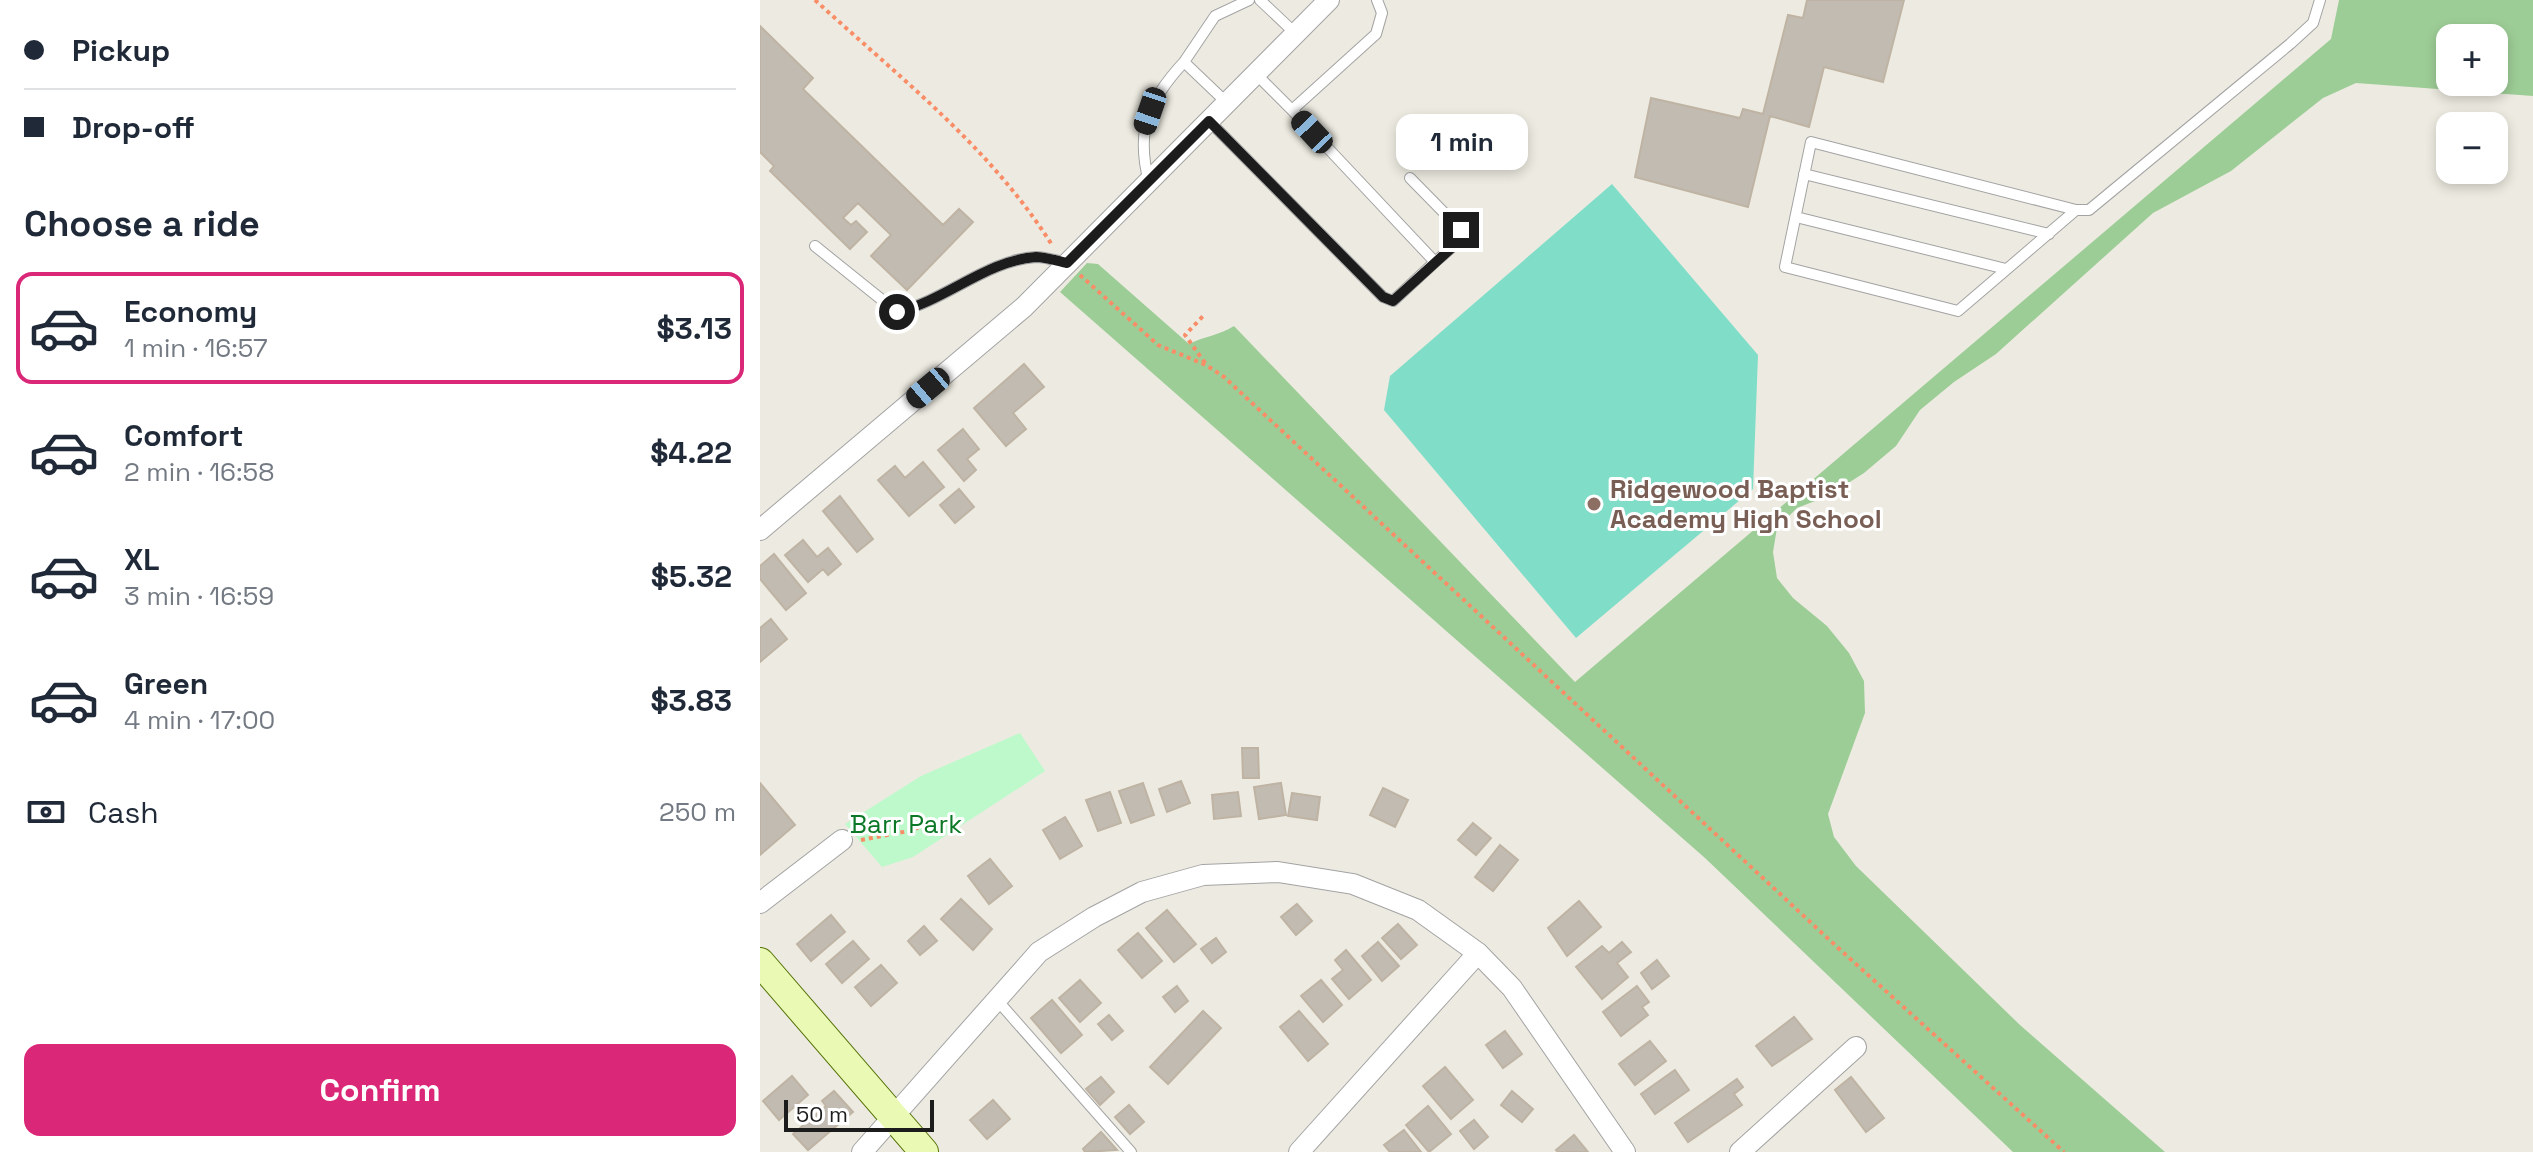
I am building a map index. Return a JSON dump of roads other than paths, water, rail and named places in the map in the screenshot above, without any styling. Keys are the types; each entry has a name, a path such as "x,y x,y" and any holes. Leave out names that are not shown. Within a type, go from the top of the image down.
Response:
{"street":[{"path":"760,530 1024,307 1329,0"},
{"path":"760,903 842,840"},
{"path":"862,1152 1039,952 1094,917 1142,892 1203,875 1278,872 1353,884 1418,910 1478,953 1512,988 1625,1152"},
{"path":"1299,1152 1478,953"},
{"path":"760,962 924,1152"},
{"path":"1740,1152 1856,1047"}],"lane":[{"path":"1149,182 1142,156 1144,129 1156,93 1184,62 1215,16 1249,0"},
{"path":"1260,0 1296,34"},
{"path":"1292,110 1376,34 1382,13 1377,0"},
{"path":"2076,210 1958,311 1785,267 1811,142 2076,210 2089,210 2290,44 2313,23 2320,0"},
{"path":"1184,62 1227,103"},
{"path":"1256,74 1435,262"},
{"path":"1209,121 1383,297 1393,301 1458,242 1461,230 1410,178"},
{"path":"1804,174 2049,234"},
{"path":"1796,217 2006,269"},
{"path":"815,246 897,312 921,306 1010,262 1039,257 1067,263"},
{"path":"997,1000 1131,1152"}],"place":[{"name":"Ridgewood Baptist Academy High School","path":"1594,504"}],"park label":[{"name":"Barr Park","path":"906,824"}]}
